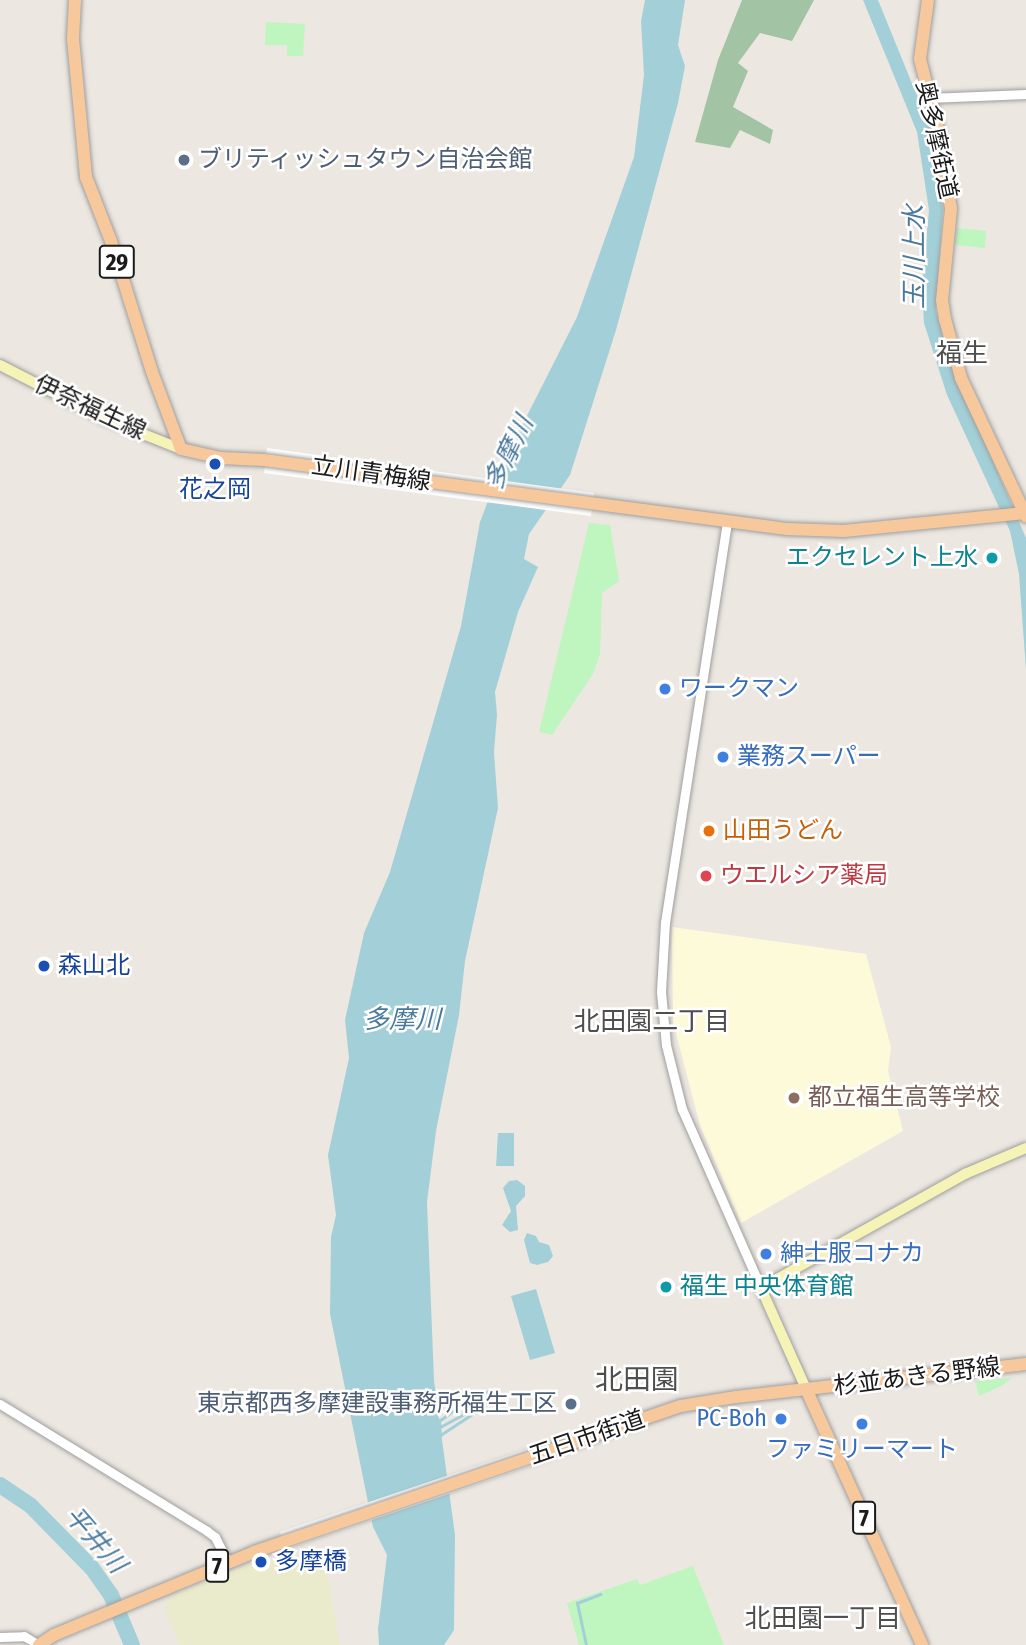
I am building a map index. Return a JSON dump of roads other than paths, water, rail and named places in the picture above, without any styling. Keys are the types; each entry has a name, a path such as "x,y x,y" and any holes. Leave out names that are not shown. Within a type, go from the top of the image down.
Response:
{"main road":[{"name":"29","path":"75,0 73,39 86,177 111,241 152,372 181,449"},
{"name":"奥多摩街道","path":"928,0 920,59 940,138 951,209 942,300 950,342 961,378 1024,514"},
{"name":"伊奈福生線","path":"0,365 103,418 181,449"},
{"name":"立川青梅線","path":"181,449 221,458 264,460 727,522 838,532 1024,514"},
{"path":"807,1391 761,1288 965,1174 1026,1148"},
{"name":"杉並あきる野線","path":"807,1391 1026,1364"},
{"name":"五日市街道","path":"39,1645 77,1625 227,1562 681,1406 736,1397 807,1391"},
{"name":"7","path":"807,1391 922,1645"}],"street":[{"path":"928,98 1026,93"},
{"path":"727,522 665,922 661,992 666,1045 682,1109 761,1288"},
{"path":"0,1404 208,1531 215,1537 227,1562"},
{"path":"0,1637 24,1636 39,1645"}],"water":[{"name":"多摩川","path":"645,0 685,0 678,45 685,66 678,103 616,330 570,475 529,534 524,559 538,567 518,612 495,692 497,715 494,752 498,808 465,961 459,1015 436,1131 427,1202 434,1381 455,1535 454,1630 444,1645 379,1645 378,1629 387,1555 373,1527 330,1314 331,1237 336,1215 328,1155 349,1058 345,1020 364,933 390,872 461,626 480,522 500,469 577,317 634,157 644,75 641,21"},
{"path":"863,0 878,0 931,130 943,208 936,311 952,366 1026,538 1026,670 1019,574 1010,531 947,395 924,323 922,287 929,210 917,132"},
{"path":"498,1133 514,1133 514,1166 496,1166"},
{"path":"517,1180 525,1186 525,1196 516,1206 518,1230 510,1232 502,1225 511,1211 503,1188 509,1181"},
{"path":"527,1233 536,1236 539,1242 549,1245 553,1256 548,1262 537,1265 530,1263 524,1240"},
{"path":"536,1289 555,1353 530,1360 511,1296"}],"waterway":[{"path":"490,1391 493,1401 440,1436 439,1421 469,1399 490,1391"},
{"path":"440,1427 501,1394"},
{"name":"平井川","path":"0,1485 31,1506 92,1568 111,1595 132,1645"},
{"path":"586,1645 577,1603 600,1594"}],"place":[{"name":"ブリティッシュタウン自治会館","path":"184,160"},
{"name":"花之岡","path":"215,464"},
{"name":"エクセレント上水","path":"992,558"},
{"name":"ワークマン","path":"665,689"},
{"name":"業務スーパー","path":"723,757"},
{"name":"山田うどん","path":"709,831"},
{"name":"ウエルシア薬局","path":"706,876"},
{"name":"森山北","path":"44,966"},
{"name":"都立福生高等学校","path":"794,1098"},
{"name":"紳士服コナカ","path":"766,1254"},
{"name":"福生 中央体育館","path":"666,1287"},
{"name":"東京都西多摩建設事務所福生工区","path":"571,1404"},
{"name":"PC-Boh","path":"781,1419"},
{"name":"ファミリーマート","path":"862,1424"},
{"name":"多摩橋","path":"261,1562"}],"district":[{"name":"福生","path":"962,354"},
{"name":"北田園二丁目","path":"652,1022"},
{"name":"北田園","path":"637,1380"},
{"name":"北田園一丁目","path":"823,1619"}],"water label":[{"name":"玉川上水","path":"915,257"}]}
